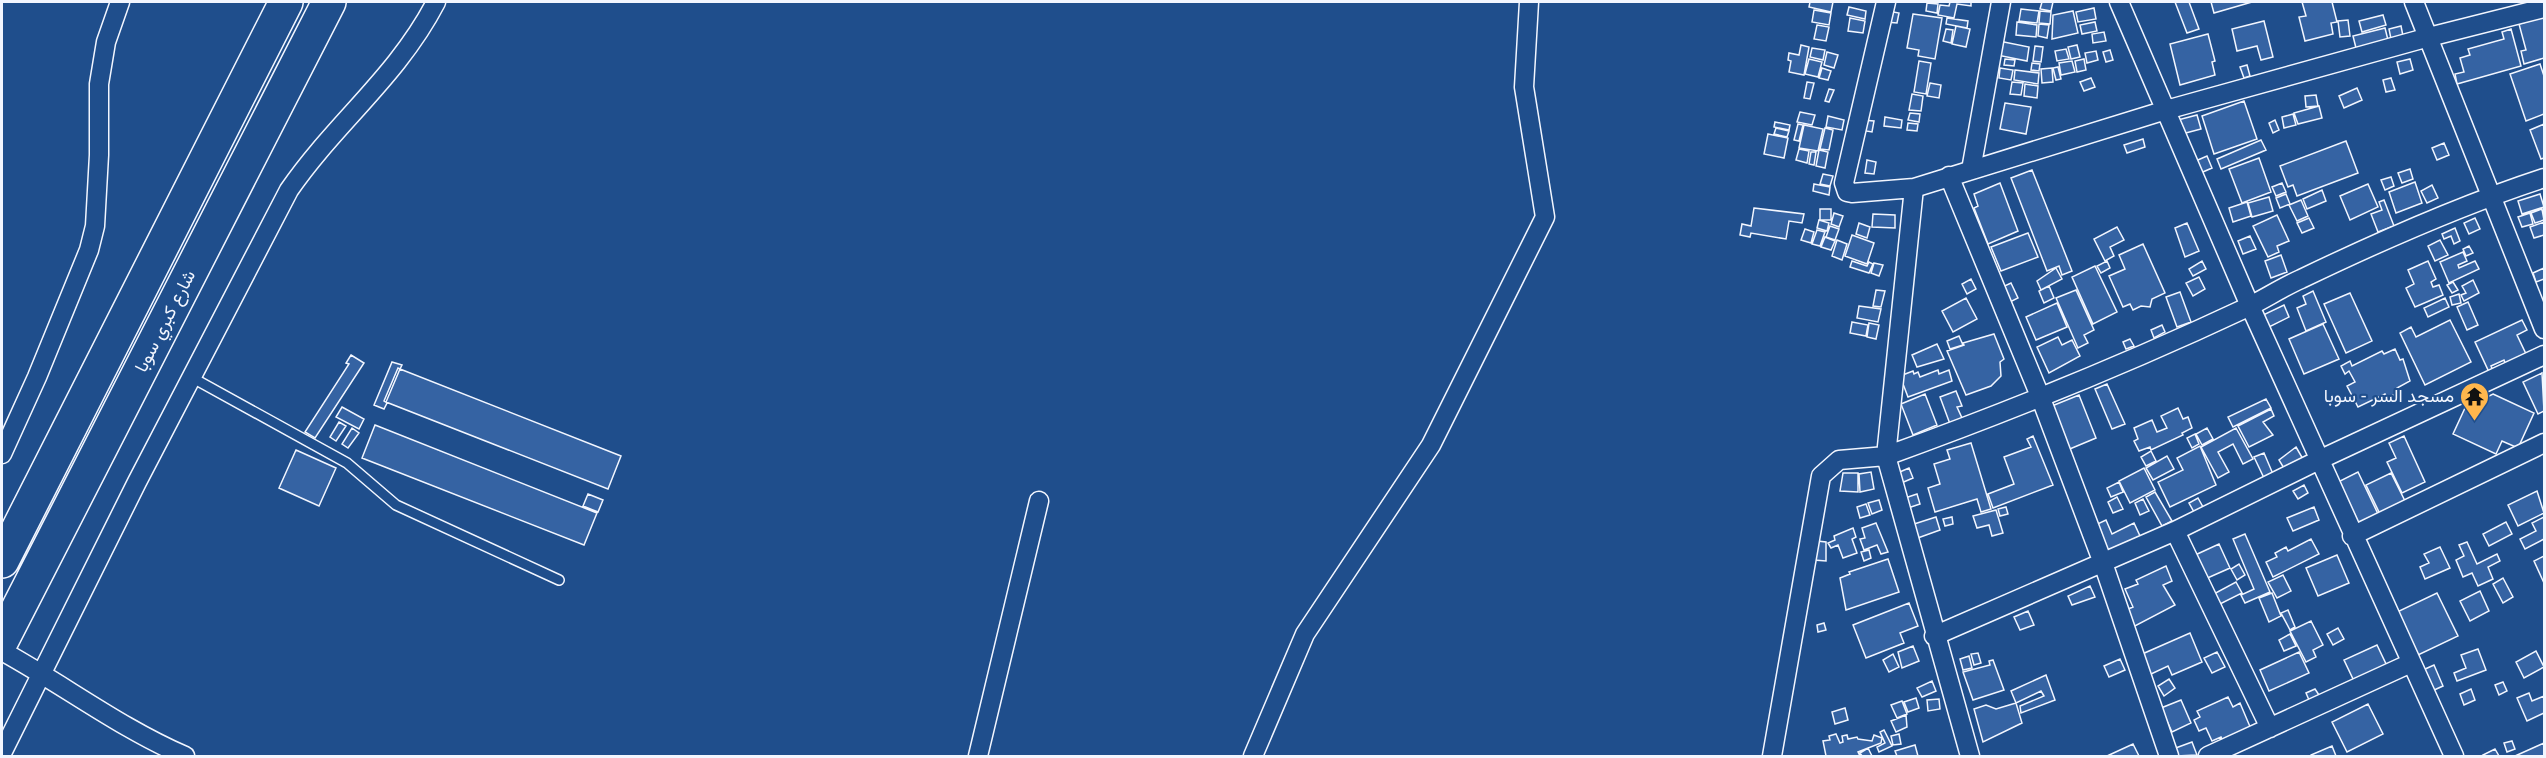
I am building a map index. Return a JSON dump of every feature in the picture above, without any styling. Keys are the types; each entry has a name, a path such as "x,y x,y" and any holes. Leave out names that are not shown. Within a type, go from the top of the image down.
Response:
{"highway":[{"name":"شارع كبري سوبا","path":"2,561 286,2"},
{"name":"شارع كبري سوبا","path":"2,640 329,2"}],"street":[{"path":"2,454 37,377 89,250 95,225 99,155 99,84 106,42 120,2"},
{"path":"2,753 190,377 289,190 309,162 391,72 422,28 436,2"},
{"path":"1253,756 1305,634 1431,445 1545,217 1524,87 1529,2"},
{"path":"1886,2 1845,188 1852,193 1914,188 2166,110 2543,6"},
{"path":"1971,170 2001,2"},
{"path":"2119,2 2352,536 2454,756"},
{"path":"2414,2 2489,196 2544,329"},
{"path":"1949,176 2040,396 2103,563 2169,756"},
{"path":"1772,756 1821,476 1839,460 1886,456 2040,396 2250,306 2358,252 2489,196 2544,178"},
{"path":"1914,188 1886,456 1934,636 1970,756"},
{"path":"1934,636 2175,531 2319,460 2544,356"},
{"path":"2352,536 2544,443"},
{"path":"978,756 1039,501"},
{"path":"2175,531 2270,728"},
{"path":"2,651 42,673 121,724 185,756"},
{"path":"2208,756 2411,663"}],"lane":[{"path":"190,377 347,463 396,505 559,580"}],"building":[{"path":"1810,2 1833,2 1831,12 1809,7"},
{"path":"1950,2 1971,2 1971,6 1957,4 1954,18 1938,15 1940,5 1949,6"},
{"path":"2042,2 2053,2 2051,11 2040,9"},
{"path":"2175,2 2189,2 2199,29 2187,33"},
{"path":"2211,2 2252,2 2214,13"},
{"path":"2302,2 2332,2 2337,22 2331,23 2333,34 2305,41 2299,17 2306,16"},
{"path":"1927,3 1938,4 1937,13 1926,11"},
{"path":"1849,7 1866,11 1865,19 1847,15"},
{"path":"2094,8 2096,19 2078,22 2076,12"},
{"path":"2021,9 2039,11 2037,23 2019,21"},
{"path":"1814,10 1831,13 1829,25 1812,22"},
{"path":"1888,11 1899,13 1897,23 1886,22"},
{"path":"2040,11 2051,12 2050,24 2039,23"},
{"path":"2073,11 2078,33 2052,39 2053,15"},
{"path":"1913,14 1942,18 1935,59 1918,56 1919,50 1907,48"},
{"path":"2383,15 2386,25 2362,32 2359,21"},
{"path":"2544,17 2544,58 2524,64 2521,51 2526,50 2519,24"},
{"path":"1850,18 1865,21 1863,33 1848,31"},
{"path":"1947,18 1968,21 1967,28 1946,24"},
{"path":"2348,20 2350,36 2340,37 2338,21"},
{"path":"2264,21 2273,57 2261,60 2257,46 2237,51 2232,29"},
{"path":"2017,22 2037,25 2036,37 2016,35"},
{"path":"2095,22 2097,31 2082,34 2080,25"},
{"path":"2039,24 2049,25 2047,38 2038,36"},
{"path":"1817,25 1829,27 1826,41 1814,39"},
{"path":"1956,26 1970,29 1966,47 1952,44"},
{"path":"2401,26 2403,36 2391,39 2389,29"},
{"path":"2385,28 2388,40 2356,48 2353,36"},
{"path":"1946,29 1953,30 1951,43 1943,41"},
{"path":"2511,29 2521,66 2457,84 2455,74 2464,72 2460,58 2470,55 2468,49 2504,39 2502,32"},
{"path":"2104,32 2106,41 2093,43 2092,34"},
{"path":"2208,34 2215,61 2212,62 2215,75 2180,85 2170,44"},
{"path":"1999,41 2029,47 2027,61 1997,55"},
{"path":"1801,45 1809,47 1804,75 1789,72 1791,61 1788,60 1789,53 1799,55"},
{"path":"2077,45 2080,57 2071,59 2068,47"},
{"path":"2035,46 2043,47 2041,62 2033,61"},
{"path":"1812,48 1825,50 1823,60 1810,57"},
{"path":"2066,49 2069,59 2057,61 2055,51"},
{"path":"2110,50 2113,60 2106,62 2103,52"},
{"path":"2096,51 2098,60 2087,63 2085,53"},
{"path":"1827,52 1838,55 1834,68 1824,65"},
{"path":"1809,59 1822,62 1818,77 1805,74"},
{"path":"2005,59 2015,60 2014,66 2004,65"},
{"path":"2084,59 2086,70 2077,72 2075,61"},
{"path":"2410,59 2413,70 2400,74 2397,62"},
{"path":"1919,61 1931,63 1926,94 1914,92"},
{"path":"2072,61 2075,72 2061,75 2059,63"},
{"path":"2032,63 2040,64 2039,71 2031,70"},
{"path":"2540,64 2544,76 2544,114 2526,121 2510,74"},
{"path":"2247,65 2250,76 2244,78 2240,67"},
{"path":"2058,67 2061,79 2056,80 2053,68"},
{"path":"1822,68 1831,71 1828,80 1819,78"},
{"path":"2000,68 2013,70 2011,80 1999,78"},
{"path":"2052,68 2053,82 2042,83 2041,69"},
{"path":"2015,70 2039,73 2038,84 2014,80"},
{"path":"2091,78 2095,87 2084,91 2080,82"},
{"path":"2391,78 2395,90 2386,92 2383,80"},
{"path":"1807,82 1814,83 1810,99 1804,98"},
{"path":"2012,82 2023,83 2021,95 2010,94"},
{"path":"1930,83 1941,85 1939,98 1927,96"},
{"path":"2025,84 2038,86 2037,98 2024,96"},
{"path":"2357,88 2362,100 2344,108 2339,96"},
{"path":"1829,89 1834,90 1829,102 1825,101"},
{"path":"1912,94 1923,96 1921,111 1909,110"},
{"path":"2316,95 2318,106 2306,107 2305,96"},
{"path":"2244,101 2257,139 2214,154 2202,116"},
{"path":"2005,103 2031,107 2026,134 2000,129"},
{"path":"2319,106 2322,118 2298,124 2294,113"},
{"path":"1800,112 1815,115 1812,125 1797,122"},
{"path":"1910,113 1920,114 1919,122 1908,120"},
{"path":"2293,114 2296,125 2284,128 2282,117"},
{"path":"2197,115 2201,129 2178,135 2174,121"},
{"path":"1828,116 1844,120 1842,130 1826,127"},
{"path":"1885,117 1902,120 1901,128 1884,126"},
{"path":"1862,120 1874,121 1872,132 1860,130"},
{"path":"2275,120 2279,130 2273,133 2269,123"},
{"path":"1775,122 1790,125 1789,130 1774,127"},
{"path":"1908,123 1918,124 1917,131 1907,130"},
{"path":"1798,124 1803,125 1799,141 1794,140"},
{"path":"2544,124 2544,158 2541,159 2530,130"},
{"path":"1804,125 1823,129 1818,151 1799,148"},
{"path":"1776,128 1789,131 1787,137 1774,134"},
{"path":"1825,128 1833,130 1829,150 1820,149"},
{"path":"1768,134 1788,138 1784,158 1764,154"},
{"path":"2143,139 2145,147 2127,153 2124,145"},
{"path":"2261,140 2266,150 2221,169 2217,159"},
{"path":"2346,141 2358,173 2297,196 2293,185 2288,187 2280,166"},
{"path":"2444,143 2449,155 2437,160 2432,148"},
{"path":"1799,149 1809,151 1807,163 1796,160"},
{"path":"1819,150 1828,152 1825,168 1816,166"},
{"path":"1811,152 1816,152 1814,165 1809,164"},
{"path":"2207,156 2212,168 2196,175 2191,163"},
{"path":"2259,158 2271,192 2242,203 2229,169"},
{"path":"1867,160 1876,162 1874,174 1865,173"},
{"path":"2410,169 2413,179 2402,183 2398,173"},
{"path":"2032,170 2072,271 2062,275 2059,266 2047,271 2011,178"},
{"path":"1823,174 1833,176 1830,186 1820,184"},
{"path":"2391,177 2394,186 2385,190 2381,180"},
{"path":"2415,182 2422,203 2396,213 2389,192"},
{"path":"2000,183 2018,231 1988,244 1974,208 1978,206 1974,194"},
{"path":"2282,183 2286,192 2276,196 2272,187"},
{"path":"1814,184 1830,187 1829,195 1813,191"},
{"path":"2368,184 2378,207 2350,220 2340,196"},
{"path":"2432,185 2438,198 2427,203 2421,191"},
{"path":"2322,190 2326,201 2307,209 2303,199"},
{"path":"2286,194 2290,204 2280,208 2276,198"},
{"path":"2540,194 2544,207 2522,214 2518,201"},
{"path":"2269,197 2273,211 2252,217 2248,203"},
{"path":"2301,200 2308,216 2297,221 2289,205"},
{"path":"2384,200 2394,226 2378,232 2371,214 2382,210 2379,202"},
{"path":"2247,202 2251,216 2233,222 2229,208"},
{"path":"1754,208 1804,214 1802,223 1789,221 1786,239 1751,233 1750,237 1740,235 1742,224 1751,226"},
{"path":"1820,209 1831,209 1831,220 1820,220"},
{"path":"2542,209 2544,220 2535,223 2531,213"},
{"path":"1834,213 1843,216 1839,227 1831,224"},
{"path":"2530,213 2533,224 2522,227 2518,217"},
{"path":"1873,214 1895,215 1895,228 1872,227"},
{"path":"2277,215 2289,241 2277,246 2279,252 2268,257 2253,226"},
{"path":"2309,218 2314,228 2302,233 2297,223"},
{"path":"2475,218 2480,229 2469,234 2464,223"},
{"path":"1819,220 1829,223 1827,231 1817,228"},
{"path":"2544,222 2544,235 2534,238 2530,227"},
{"path":"1859,223 1870,227 1867,238 1856,234"},
{"path":"2187,223 2199,251 2185,257 2175,228"},
{"path":"1830,226 1839,229 1835,240 1826,237"},
{"path":"2117,227 2124,240 2110,247 2114,256 2105,261 2094,239"},
{"path":"2455,228 2460,241 2454,244 2451,236 2444,239 2442,234"},
{"path":"1805,229 1814,232 1811,243 1801,240"},
{"path":"1817,230 1825,232 1820,246 1812,244"},
{"path":"2028,233 2038,257 2001,271 1991,247"},
{"path":"1852,235 1874,243 1867,264 1845,256"},
{"path":"2250,236 2256,249 2243,254 2238,241"},
{"path":"1825,237 1835,241 1831,250 1821,247"},
{"path":"1837,240 1847,244 1842,260 1832,256"},
{"path":"2440,240 2448,255 2435,261 2428,246"},
{"path":"2143,244 2165,293 2152,299 2150,307 2141,306 2133,310 2130,304 2123,307 2109,276 2125,269 2119,255"},
{"path":"2469,246 2473,253 2466,256 2463,249"},
{"path":"2463,252 2467,261 2458,265 2459,268 2475,261 2479,269 2449,283 2440,262"},
{"path":"2281,255 2287,272 2271,278 2265,261"},
{"path":"1852,261 1867,266 1869,262 1873,264 1869,273 1850,267"},
{"path":"2107,261 2110,268 2101,273 2097,266"},
{"path":"2202,261 2206,269 2193,276 2189,269"},
{"path":"2428,261 2436,279 2431,282 2433,287 2439,285 2443,295 2415,307 2406,288 2414,284 2408,270"},
{"path":"1874,263 1883,265 1879,276 1871,273"},
{"path":"2095,266 2117,312 2093,324 2072,277"},
{"path":"2056,268 2062,279 2041,290 2037,281"},
{"path":"2544,268 2544,279 2536,282 2533,273"},
{"path":"2199,277 2205,289 2193,296 2186,283"},
{"path":"1971,279 1976,289 1967,294 1962,284"},
{"path":"2473,280 2479,293 2464,301 2461,295 2466,293 2462,286"},
{"path":"2453,282 2458,290 2452,293 2447,285"},
{"path":"2011,283 2018,298 2006,304 1998,289"},
{"path":"2049,286 2054,298 2044,303 2039,291"},
{"path":"1876,290 1885,291 1881,307 1873,306"},
{"path":"2076,290 2094,330 2084,335 2088,343 2078,348 2056,298"},
{"path":"2313,291 2326,322 2306,331 2297,308 2306,304 2303,296"},
{"path":"2180,292 2191,322 2177,327 2166,297"},
{"path":"2350,293 2372,341 2346,353 2324,304"},
{"path":"2459,294 2461,303 2452,305 2450,297"},
{"path":"1966,298 1977,319 1953,332 1942,311"},
{"path":"2445,298 2449,307 2428,317 2424,308"},
{"path":"2468,302 2478,325 2467,330 2457,307"},
{"path":"2057,303 2067,327 2036,340 2026,317"},
{"path":"2284,305 2289,317 2267,328 2261,316"},
{"path":"1859,306 1881,309 1878,322 1857,318"},
{"path":"2450,320 2471,362 2425,385 2400,333 2411,327 2416,337"},
{"path":"2522,320 2527,330 2517,335 2527,356 2506,366 2504,360 2491,366 2493,371 2489,372 2475,342"},
{"path":"1852,322 1868,325 1866,336 1850,333"},
{"path":"1869,323 1879,325 1876,339 1867,337"},
{"path":"2323,324 2339,359 2304,374 2289,339"},
{"path":"2162,325 2165,332 2154,338 2151,330"},
{"path":"1994,334 2004,359 2000,362 2001,376 1991,386 1966,395 1947,351 1964,345 1963,343"},
{"path":"1959,336 1963,345 1950,349 1947,341"},
{"path":"2058,337 2062,345 2072,340 2080,356 2049,373 2037,347"},
{"path":"2130,339 2134,346 2126,349 2123,342"},
{"path":"1937,344 1944,359 1917,367 1912,355"},
{"path":"2395,349 2400,360 2403,359 2410,381 2397,388 2400,392 2387,398 2385,394 2358,407 2347,386 2355,382 2349,371 2345,374 2341,366 2350,361 2352,366 2382,351 2384,354"},
{"path":"351,355 364,363 315,438 305,432 349,364 346,363"},
{"path":"392,362 402,365 400,369 398,368 384,401 387,403 384,409 374,405"},
{"path":"400,369 621,456 608,489 386,402"},
{"path":"1938,370 1939,374 1949,370 1952,381 1908,397 1900,376 1913,371 1914,374 1918,372 1920,377"},
{"path":"2542,373 2544,411 2538,414 2523,382"},
{"path":"2107,384 2125,424 2112,429 2095,389"},
{"path":"1956,391 1962,406 1957,407 1962,418 1950,424 1940,397"},
{"path":"1925,394 1937,425 1913,435 1901,404"},
{"path":"2493,394 2534,413 2518,448 2502,441 2496,454 2453,434 2465,408"},
{"path":"2079,395 2096,438 2065,451 2047,408"},
{"path":"2266,399 2271,408 2233,427 2228,417"},
{"path":"342,407 364,419 359,429 336,417"},
{"path":"2178,408 2183,419 2188,417 2192,428 2182,433 2183,435 2151,450 2150,447 2139,451 2134,441 2138,439 2134,428 2152,420 2157,432 2167,428 2161,416"},
{"path":"2271,409 2274,416 2263,422 2273,435 2249,447 2238,426"},
{"path":"339,422 346,426 336,441 330,437"},
{"path":"375,425 597,513 584,545 362,458"},
{"path":"352,428 359,433 348,448 342,444"},
{"path":"2207,428 2213,439 2202,445 2196,434"},
{"path":"2236,428 2253,459 2243,464 2233,444 2218,452 2229,472 2218,478 2201,447"},
{"path":"2195,434 2199,444 2192,448 2187,438"},
{"path":"2033,436 2053,485 1993,508 1988,494 2014,484 2004,457 2031,447 2027,439"},
{"path":"2404,436 2425,482 2402,493 2387,462 2396,458 2389,443"},
{"path":"1971,443 1991,509 1981,512 1977,499 1935,512 1928,488 1940,484 1934,464 1950,459 1947,450"},
{"path":"2200,446 2216,485 2170,507 2158,482 2183,470 2177,458"},
{"path":"2296,447 2303,459 2285,470 2279,460"},
{"path":"296,450 336,468 319,506 279,488"},
{"path":"2151,451 2156,461 2146,466 2141,457"},
{"path":"2264,453 2273,474 2264,478 2254,457"},
{"path":"2167,456 2174,469 2153,480 2146,468"},
{"path":"1909,468 1913,478 1899,484 1895,474"},
{"path":"2144,468 2155,490 2130,503 2119,481"},
{"path":"1871,472 1874,489 1860,492 1859,474"},
{"path":"2358,472 2379,516 2354,528 2334,484"},
{"path":"1843,473 1858,473 1858,492 1840,491"},
{"path":"2391,473 2405,501 2380,514 2366,485"},
{"path":"2119,482 2123,492 2111,497 2107,488"},
{"path":"2304,485 2308,493 2298,499 2293,491"},
{"path":"2537,491 2544,513 2518,526 2508,505"},
{"path":"2155,492 2172,521 2162,526 2146,497"},
{"path":"588,494 603,500 598,512 583,506"},
{"path":"1917,494 1920,504 1908,508 1905,498"},
{"path":"2117,497 2123,509 2113,513 2108,502"},
{"path":"2198,498 2203,507 2194,512 2189,503"},
{"path":"2143,499 2149,511 2140,515 2135,503"},
{"path":"1879,500 1882,510 1872,514 1868,503"},
{"path":"1866,504 1870,515 1860,518 1857,507"},
{"path":"2006,507 2008,514 2000,516 1998,509"},
{"path":"2314,507 2319,520 2293,531 2287,518"},
{"path":"1996,510 2003,533 1992,536 1989,525 1977,528 1973,516"},
{"path":"1936,517 1940,530 1915,539 1911,525"},
{"path":"1952,517 1953,524 1945,526 1943,519"},
{"path":"2544,517 2544,539 2525,549 2520,539 2536,531 2532,523"},
{"path":"2106,520 2112,534 2134,523 2140,536 2104,554 2091,527"},
{"path":"2506,522 2512,534 2489,546 2483,534"},
{"path":"1876,523 1888,552 1881,554 1877,545 1864,550 1860,539 1865,538 1862,528"},
{"path":"1853,528 1856,537 1852,539 1857,553 1843,558 1838,545 1831,548 1828,543 1835,540 1834,536"},
{"path":"2245,534 2270,592 2245,603 2241,595 2254,589 2233,539"},
{"path":"2311,539 2319,554 2273,577 2266,562 2277,557 2275,553 2286,547 2288,551"},
{"path":"1817,541 1826,542 1826,561 1814,560"},
{"path":"2467,542 2477,564 2497,554 2500,561 2488,567 2493,579 2478,586 2472,573 2463,577 2456,560 2464,556 2459,545"},
{"path":"2219,544 2230,568 2203,580 2193,556"},
{"path":"2440,547 2450,568 2425,579 2420,567 2429,563 2424,554"},
{"path":"1869,550 1871,558 1864,561 1861,552"},
{"path":"2337,555 2349,583 2318,596 2306,568"},
{"path":"2544,556 2544,583 2534,561"},
{"path":"1888,559 1899,592 1846,610 1840,578 1850,574 1849,572"},
{"path":"2239,564 2245,575 2237,580 2231,569"},
{"path":"2166,566 2172,581 2163,585 2175,605 2133,627 2126,610 2133,607 2125,589 2138,584 2136,580"},
{"path":"2283,575 2291,591 2277,598 2268,582"},
{"path":"2503,578 2513,597 2503,603 2493,584"},
{"path":"2236,582 2242,593 2216,606 2210,596"},
{"path":"2090,586 2095,597 2072,605 2068,596"},
{"path":"2480,591 2489,611 2470,621 2460,601"},
{"path":"2272,593 2281,616 2269,622 2259,598"},
{"path":"2437,593 2458,636 2418,655 2397,612"},
{"path":"1909,603 1918,626 1900,633 1904,643 1866,658 1853,625"},
{"path":"2288,610 2295,627 2290,630 2281,613"},
{"path":"2028,611 2034,625 2020,630 2014,617"},
{"path":"2311,621 2323,645 2313,650 2316,657 2306,662 2290,631"},
{"path":"1824,623 1826,630 1818,632 1817,625"},
{"path":"2338,628 2344,639 2333,645 2327,634"},
{"path":"2190,633 2202,662 2172,675 2168,666 2149,675 2140,655"},
{"path":"2290,634 2296,646 2284,651 2279,640"},
{"path":"2377,645 2387,666 2354,681 2344,660"},
{"path":"1913,646 1919,661 1902,668 1898,652"},
{"path":"2478,649 2486,670 2457,681 2454,673 2466,668 2461,655"},
{"path":"2536,651 2544,667 2524,678 2516,662"},
{"path":"2217,652 2225,667 2212,673 2204,658"},
{"path":"2299,652 2309,673 2269,691 2260,670"},
{"path":"1978,653 1981,663 1974,665 1971,654"},
{"path":"1893,654 1899,667 1889,672 1883,660"},
{"path":"1969,656 1972,668 1963,670 1960,659"},
{"path":"2120,659 2125,670 2109,677 2104,666"},
{"path":"1993,660 2004,690 1973,700 1963,672 1990,665 1989,661"},
{"path":"2434,665 2443,686 2432,691 2423,670"},
{"path":"2046,675 2055,700 2021,713 2020,706 2044,696 2041,691 2016,703 2011,691"},
{"path":"2169,679 2175,688 2164,696 2158,686"},
{"path":"1932,681 1936,691 1922,697 1917,688"},
{"path":"2503,682 2507,691 2499,695 2495,685"},
{"path":"2315,689 2319,695 2309,700 2306,693"},
{"path":"2471,689 2475,700 2464,705 2460,694"},
{"path":"2529,693 2532,701 2544,696 2544,713 2527,721 2517,698"},
{"path":"2228,697 2233,707 2240,703 2251,729 2223,742 2221,737 2212,741 2206,728 2199,731 2194,720 2200,717 2197,711"},
{"path":"1916,698 1919,708 1908,712 1904,702"},
{"path":"1939,699 1940,709 1928,711 1927,700"},
{"path":"2181,700 2191,723 2172,732 2161,708"},
{"path":"1902,701 1907,714 1897,718 1891,705"},
{"path":"2016,703 2022,723 1983,742 1974,709 1986,705 1996,709"},
{"path":"2368,704 2383,734 2347,752 2332,722"},
{"path":"1845,708 1848,720 1835,724 1832,712"},
{"path":"1906,715 1907,727 1896,732 1891,721"},
{"path":"1884,730 1892,746 1879,752 1877,747 1885,743 1880,732"},
{"path":"1836,734 1840,743 1843,742 1842,736 1847,735 1848,739 1857,737 1872,741 1874,735 1882,738 1881,743 1858,752 1860,756 1826,756 1823,741 1830,740 1829,736"},
{"path":"1899,734 1901,744 1893,745 1891,736"},
{"path":"2512,741 2515,749 2507,752 2504,743"},
{"path":"2192,742 2197,755 2176,756 2173,749"},
{"path":"2544,743 2544,756 2515,756"},
{"path":"2133,744 2139,756 2107,756"},
{"path":"1915,745 1918,756 1897,756 1895,751"},
{"path":"2332,746 2336,756 2311,756 2311,755"},
{"path":"1868,748 1872,756 1862,756 1860,753"},
{"path":"2495,749 2499,756 2483,755"}],"place":[{"name":"مسجد السر - سوبا","path":"2475,422"}]}
